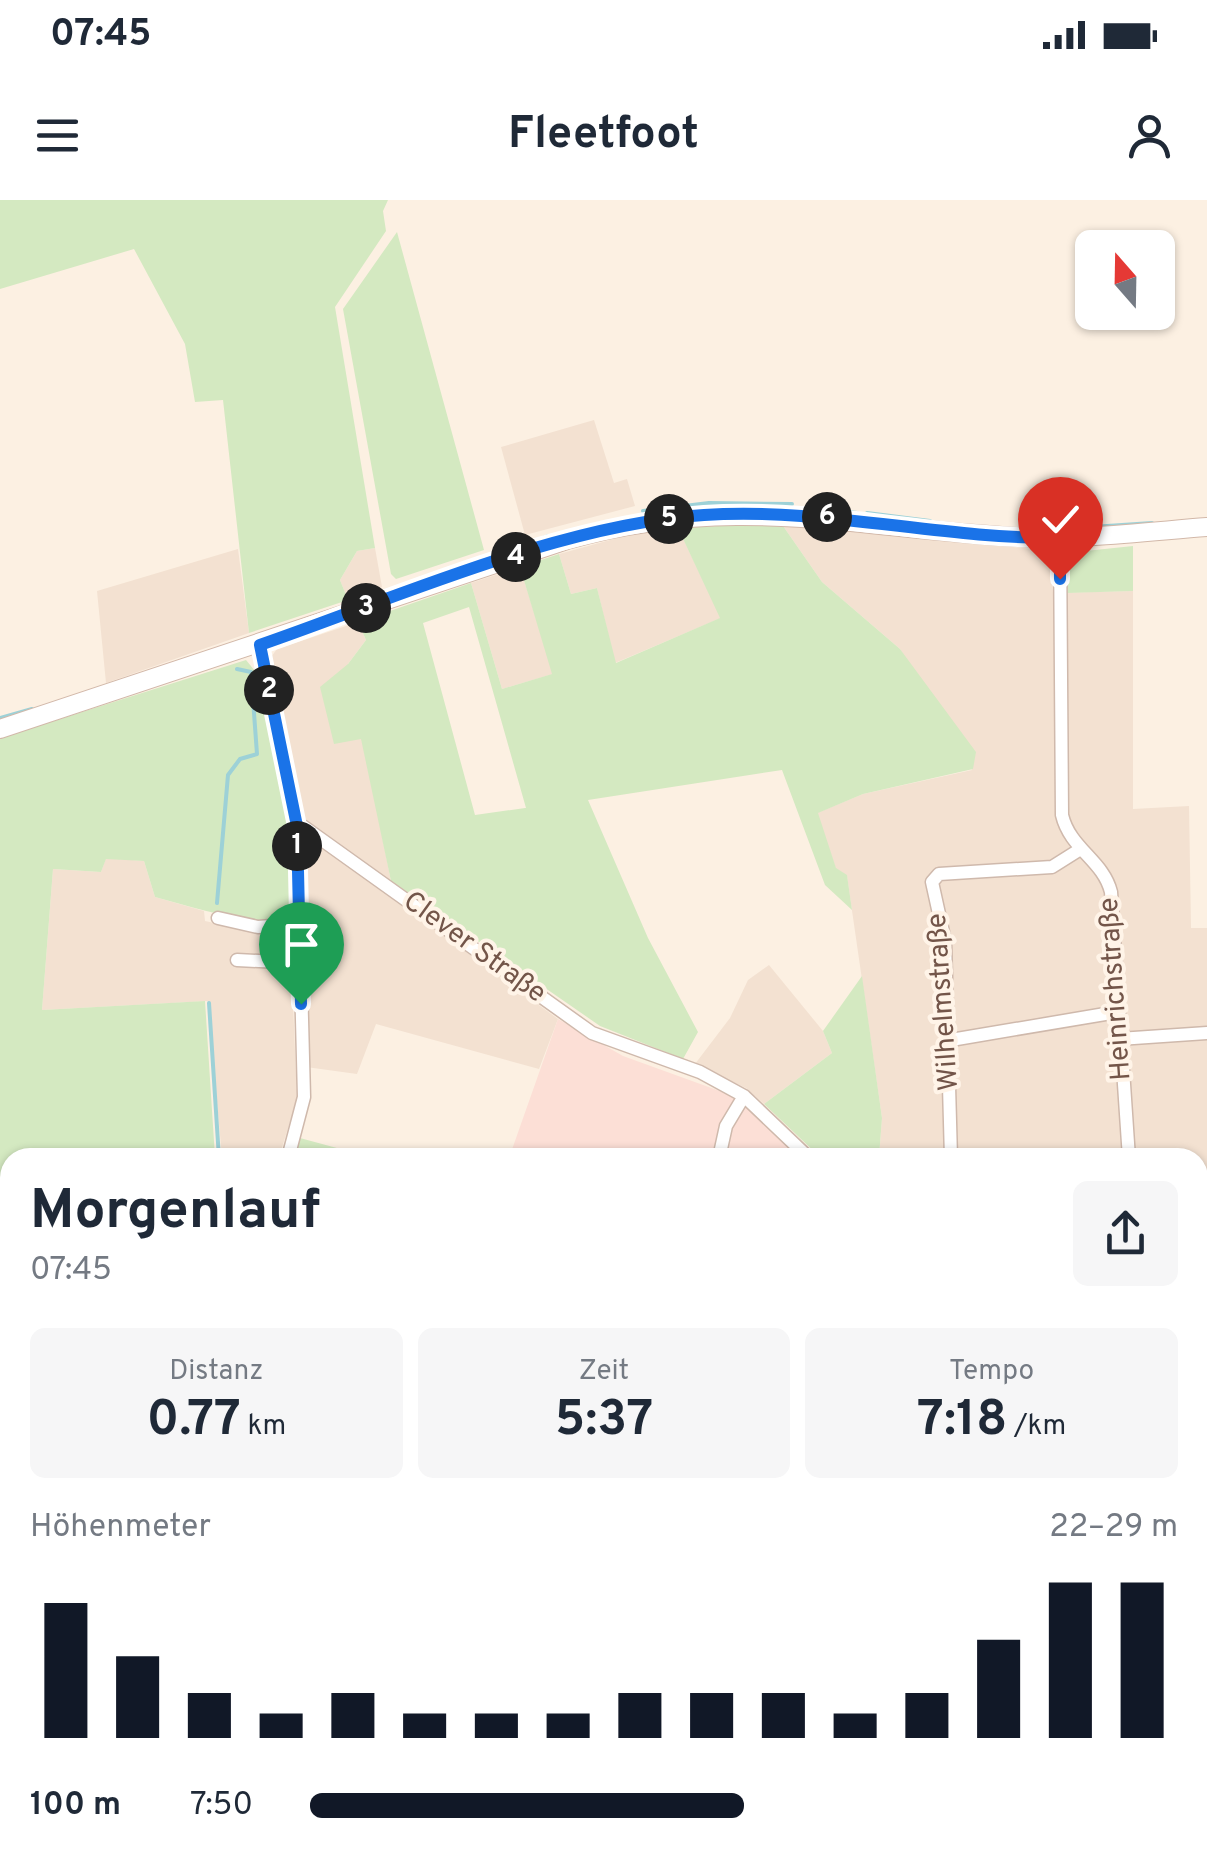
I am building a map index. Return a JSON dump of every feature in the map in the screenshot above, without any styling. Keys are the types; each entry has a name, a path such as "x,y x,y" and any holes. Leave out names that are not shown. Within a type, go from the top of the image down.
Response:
{"main road":[{"path":"0,729 600,530 703,515 800,515 960,533 1060,538 1207,527"}],"street":[{"name":"Heinrichstraße","path":"1060,538 1062,816 1079,850 1107,877 1111,892 1127,1148"},
{"path":"260,645 297,826 304,1097 291,1148"},
{"name":"Clever Straße","path":"297,826 304,827 592,1033 700,1072 744,1096 799,1148"},
{"name":"Wilhelmstraße","path":"951,1148 944,941 932,882 938,874 1052,868 1079,850"},
{"path":"218,918 258,927 298,924"},
{"path":"237,960 300,963"},
{"path":"950,1040 1116,1012"},
{"path":"1119,1039 1207,1034"},
{"path":"721,1148 726,1126 744,1096"}],"shaded area":[{"path":"594,420 614,483 627,479 635,506 525,535 501,447"},
{"path":"781,523 1042,550 1051,567 1053,593 1133,591 1133,809 1189,806 1191,928 1207,928 1207,1148 880,1148 882,1118 847,876 836,869 817,813 863,794 972,770 900,649 822,582"},
{"path":"678,528 721,618 615,663 597,588 571,594 559,554 632,534"},
{"path":"375,548 382,587 348,600 340,580 357,551"},
{"path":"238,549 249,633 106,683 97,591"},
{"path":"520,567 553,674 502,689 471,583"},
{"path":"358,622 366,640 348,664 391,881 302,821 268,661 277,649"},
{"path":"301,832 558,1019 539,1069 376,1024 357,1074 306,1067"},
{"path":"106,858 144,861 155,897 204,911 205,921 255,932 290,931 297,1099 282,1148 221,1148 208,1001 42,1010 53,869 101,872"},
{"path":"769,965 823,1031 832,1053 764,1104 746,1088 695,1064 730,1018 748,980"},
{"path":"558,1019 623,1056 739,1098 791,1148 513,1148"}],"green space":[{"path":"0,200 388,200 383,211 386,231 335,307 375,548 357,551 340,580 348,600 249,633 223,400 195,402 185,344 134,249 0,289"},
{"path":"397,232 484,550 396,579 391,574 343,309"},
{"path":"781,523 822,582 900,649 976,752 973,769 863,794 818,813 836,868 847,875 852,910 825,885 782,770 588,800 648,938 698,1032 683,1059 600,1026 391,881 361,739 334,744 320,687 348,664 366,640 358,622 471,583 502,689 552,674 520,567 559,554 571,594 597,588 616,663 720,618 678,528","holes":["469,607 526,808 475,815 423,623"]},
{"path":"1133,546 1133,591 1067,593 1067,564 1076,552"},
{"path":"246,660 260,677 287,807 290,914 284,921 219,914 155,897 144,861 106,859 101,872 53,869 42,1010 205,1001 214,1148 0,1148 0,738"},
{"path":"862,976 882,1118 880,1148 810,1148 764,1104 832,1053 823,1031"},
{"path":"300,1138 337,1148 297,1148"}],"waterway":[{"path":"643,511 709,503 792,504"},
{"path":"811,507 857,513"},
{"path":"867,513 930,521"},
{"path":"1077,528 1152,523"},
{"path":"543,538 549,536"},
{"path":"487,557 499,553"},
{"path":"449,570 473,562"},
{"path":"217,903 228,775 240,759 257,754 251,672 237,669"},
{"path":"0,718 32,709"},
{"path":"209,1003 218,1148"}],"route":[{"path":"301,1004 297,826 260,645 600,530 703,515 800,515 935,531 1060,538 1060,579"}]}
